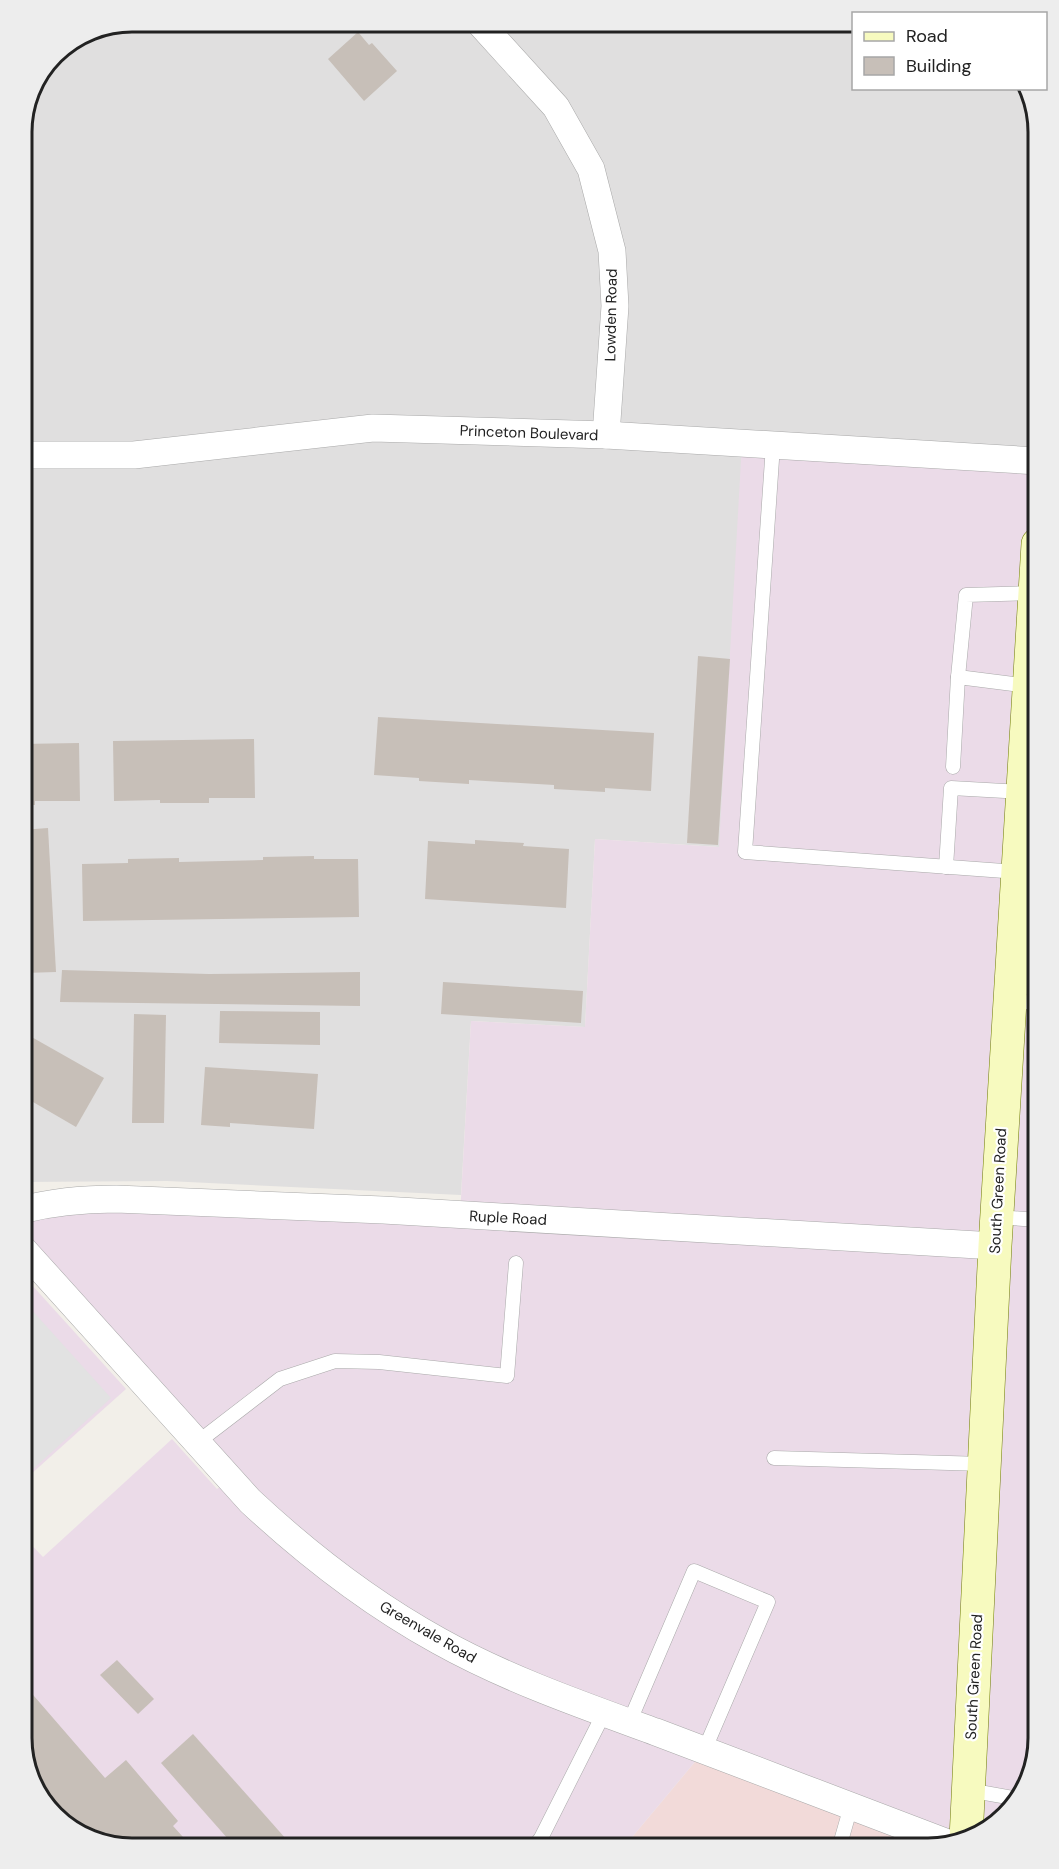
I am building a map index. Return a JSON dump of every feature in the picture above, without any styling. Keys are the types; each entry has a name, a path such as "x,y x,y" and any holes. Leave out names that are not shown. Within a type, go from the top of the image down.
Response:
{"main road":[{"name":"South Green Road","path":"966,1829 996,1231 1024,1002 1018,872 1028,804"}],"street":[{"name":"Lowden Road","path":"488,32 556,107 591,169 612,251 615,306 606,435"},
{"name":"Princeton Boulevard","path":"32,455 134,455 373,428 606,435 1028,460"},
{"name":"Ruple Road","path":"32,1208 86,1199 116,1199 996,1231"},
{"name":"Greenvale Road","path":"32,1259 250,1501 332,1571 385,1609 439,1642 517,1680 934,1838"}],"lane":[{"path":"773,445 745,852 1018,872"},
{"path":"952,766 966,595 1028,593"},
{"path":"958,677 1028,686"},
{"path":"946,867 951,788 1028,804"},
{"path":"996,1231 1028,1223"},
{"path":"198,1442 280,1379 335,1360 379,1362 507,1376 516,1263"},
{"path":"774,1458 984,1464"},
{"path":"629,1723 694,1571 768,1602 704,1750"},
{"path":"541,1838 604,1713"},
{"path":"968,1790 1008,1797"},
{"path":"842,1838 851,1806"}],"shaded area":[{"path":"118,32 852,32 852,90 1018,90 1024,105 1028,131 1028,467 731,648 720,847 595,839 585,1027 471,1021 461,1195 167,1181 32,1182 32,125 35,105 52,70 65,56 81,45"},
{"path":"742,443 1028,460 1028,1738 1022,1770 1011,1793 994,1813 983,1821 954,1834 934,1838 704,1751 632,1838 125,1837 99,1832 76,1821 56,1804 48,1793 33,1757 32,1546 43,1557 172,1439 217,1489 229,1478 32,1259 32,1210 460,1215 471,1021 585,1027 595,839 719,847"},
{"path":"32,1285 126,1389 32,1473"},
{"path":"32,1310 111,1398 32,1470"},
{"path":"704,1751 905,1838 632,1838"}],"building":[{"path":"358,32 369,45 372,43 397,71 364,101 328,59"},
{"path":"698,656 730,659 718,845 687,843"},
{"path":"378,717 654,733 651,791 605,788 605,792 554,789 554,785 469,780 469,784 374,775"},
{"path":"254,739 255,798 209,798 209,803 160,803 160,800 114,801 113,741"},
{"path":"79,743 80,801 35,801 35,805 32,805 32,744"},
{"path":"48,828 56,972 32,973 32,829"},
{"path":"475,840 569,849 566,908 425,899 428,841 475,844"},
{"path":"314,856 314,859 358,859 359,917 83,921 82,864 128,863 128,859 179,858 179,862"},
{"path":"62,970 209,974 360,972 360,1006 60,1002"},
{"path":"443,982 583,991 581,1023 441,1014"},
{"path":"220,1011 320,1012 320,1045 219,1043"},
{"path":"134,1014 166,1015 164,1123 132,1123"},
{"path":"32,1037 104,1078 76,1127 32,1101"},
{"path":"205,1067 318,1074 314,1129 230,1123 230,1127 201,1125"},
{"path":"117,1660 154,1699 138,1714 100,1675"},
{"path":"32,1694 105,1778 126,1760 178,1821 173,1826 183,1837 112,1836 87,1827 65,1813 48,1793 33,1757"},
{"path":"193,1734 284,1837 226,1837 161,1763"}]}
